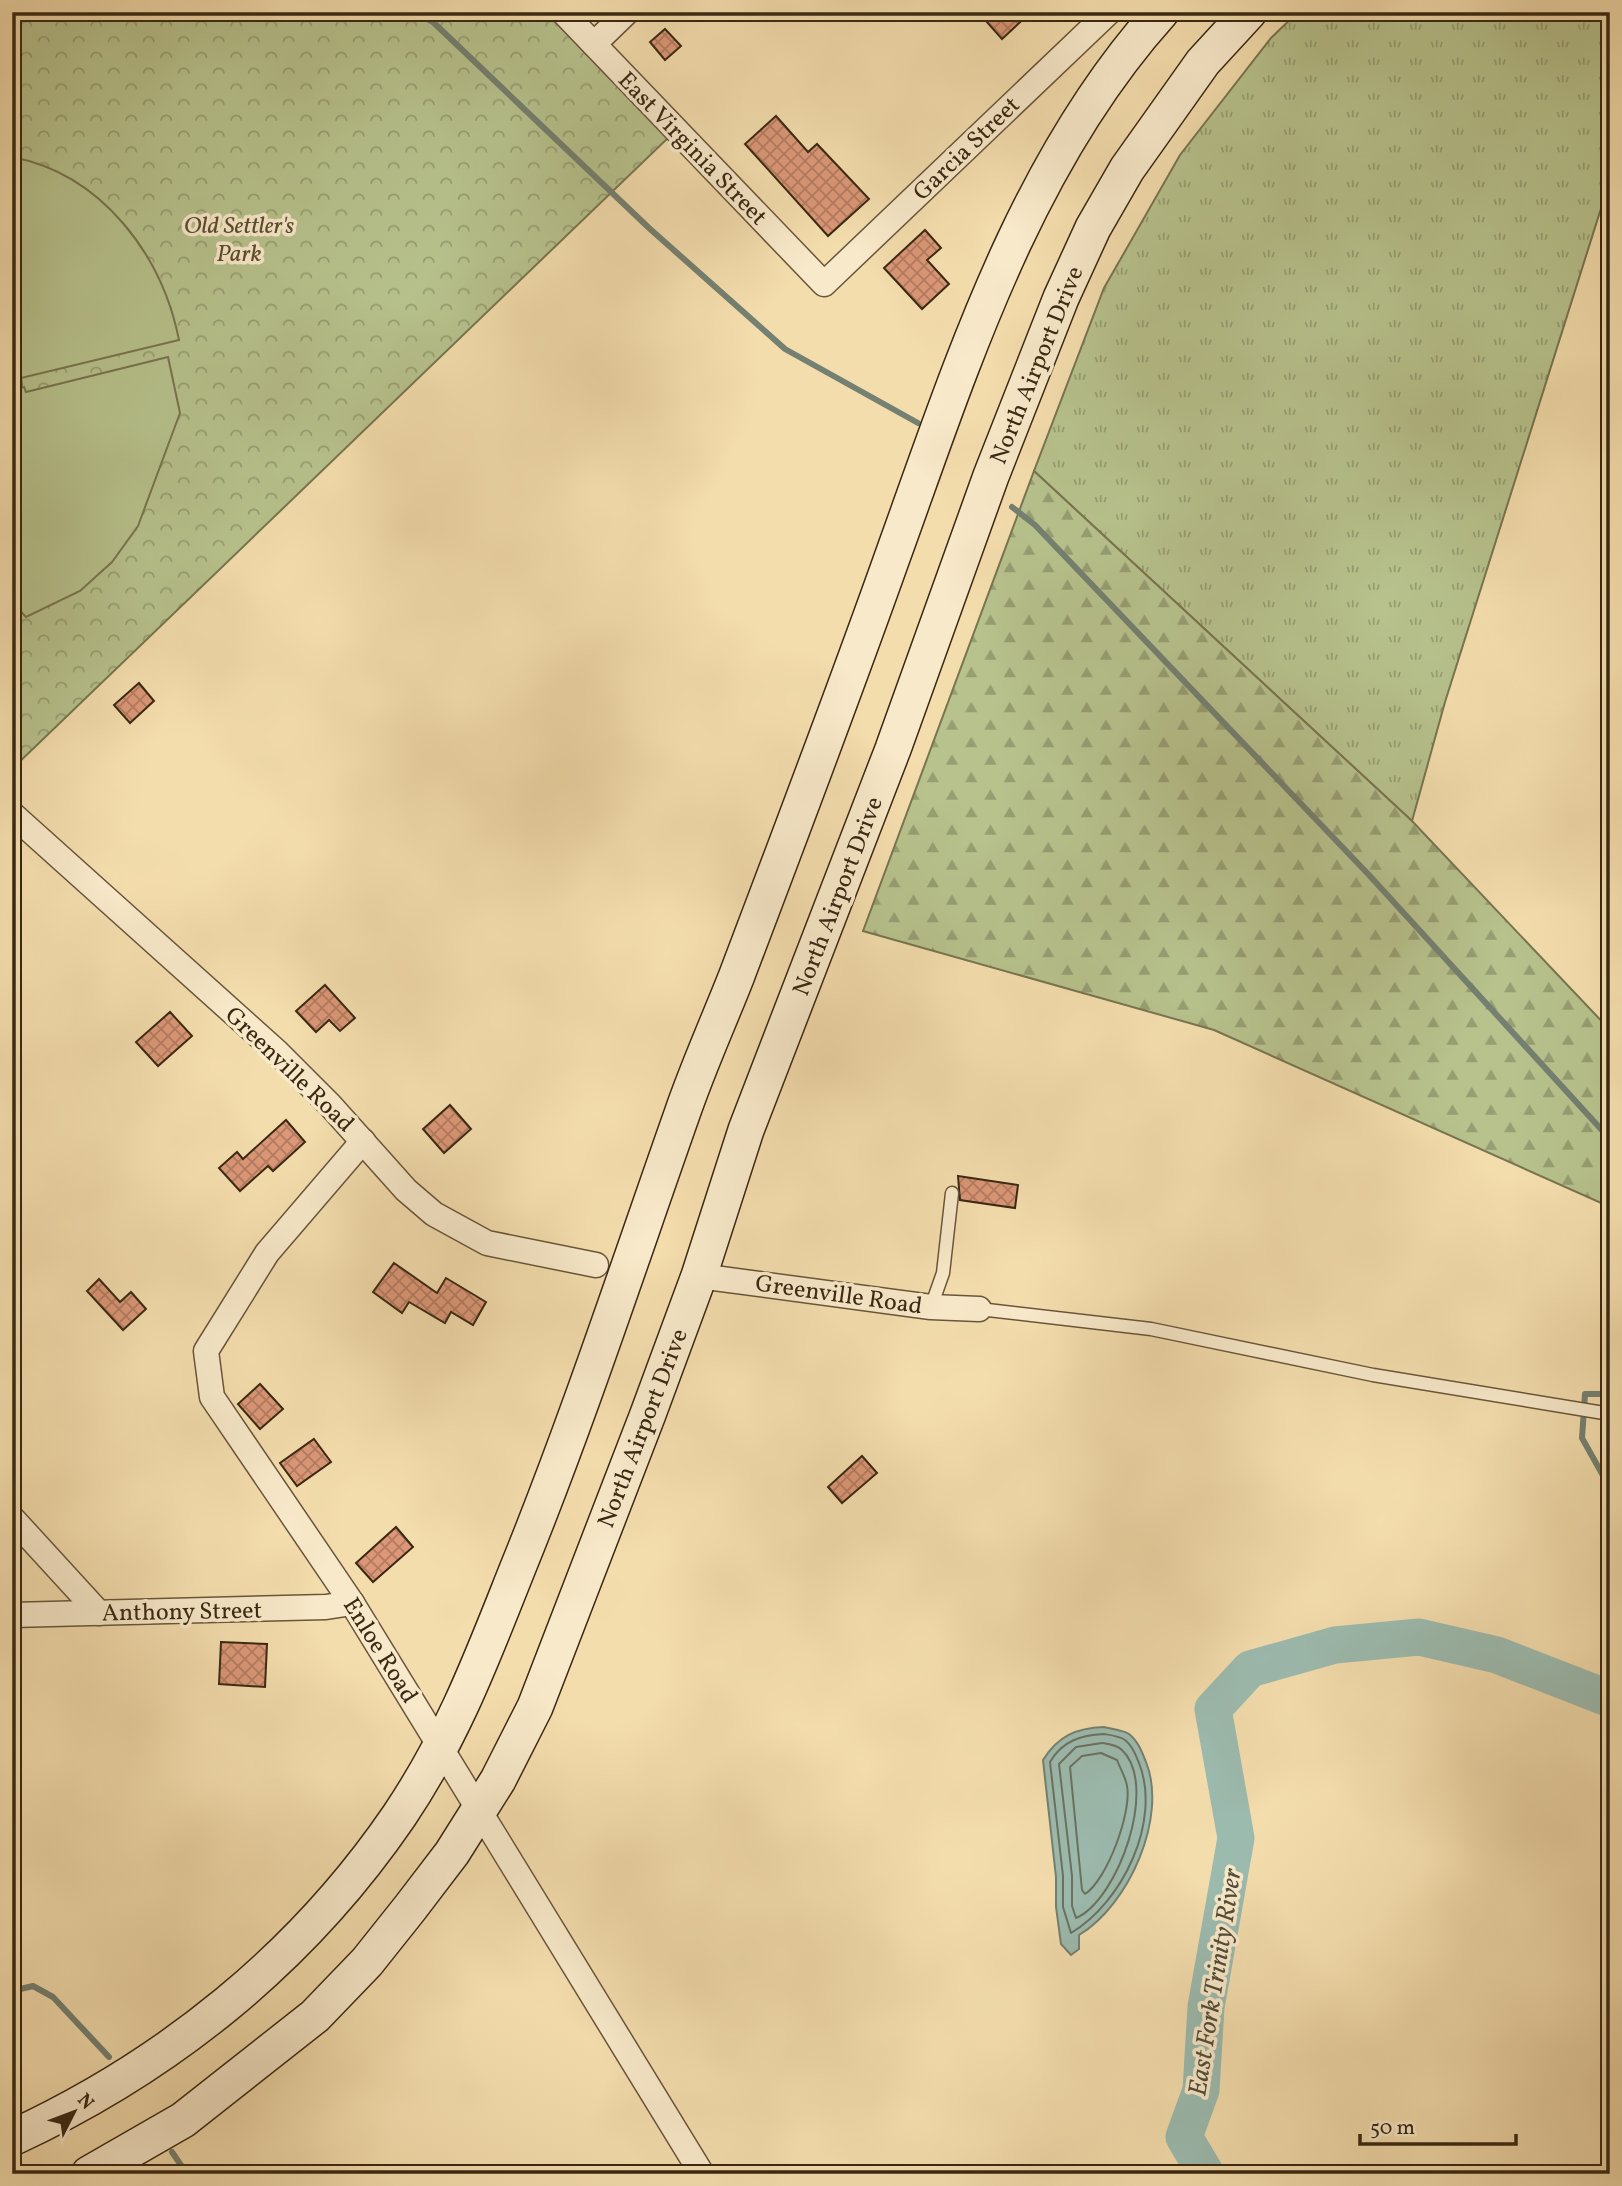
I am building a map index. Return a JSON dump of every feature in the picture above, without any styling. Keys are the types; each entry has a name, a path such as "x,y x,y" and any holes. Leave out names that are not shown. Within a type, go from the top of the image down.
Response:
{"main road":[{"path":"12,2138 81,2105 146,2066 270,1968 318,1918 359,1868 398,1816 441,1747 475,1680 586,1393 685,1106 832,726 930,453 1001,272 1035,198 1071,134 1161,12"},
{"name":"North Airport Drive","path":"89,2174 183,2120 315,2016 367,1962 452,1853 479,1810 535,1707 699,1276 746,1130 888,761 991,476 1061,298 1093,228 1127,169 1203,62 1249,12"}],"street":[{"name":"East Virginia Street","path":"563,12 824,285"},
{"path":"594,44 627,12"},
{"name":"Garcia Street","path":"824,285 1109,12"},
{"name":"Greenville Road","path":"12,814 277,1052 420,1203 466,1233 504,1248 596,1265"},
{"name":"Enloe Road","path":"363,1140 267,1253 206,1351 212,1397 352,1603 702,2174"},
{"name":"Greenville Road","path":"699,1276 931,1307 979,1309"},
{"path":"12,1517 99,1613"},
{"name":"Anthony Street","path":"12,1615 326,1608 352,1603"}],"lane":[{"path":"931,1307 943,1273 952,1193"},
{"path":"979,1309 1152,1329 1373,1376 1610,1414"}],"green space":[{"name":"Old Settler's Park","path":"12,12 548,12 669,137 12,769"},
{"path":"1298,12 1610,12 1610,180 1445,702 1412,821 1034,471 1104,288 1180,155 1271,38"},
{"path":"12,157 44,166 74,181 100,200 123,223 158,278 171,308 179,340 21,378 22,385 12,387"},
{"path":"168,357 180,413 138,526 112,562 80,591 26,617 12,602 12,390 24,387 26,392"},
{"path":"1034,471 1412,821 1610,1030 1610,1207 1214,1030 863,931"}],"water":[{"path":"1104,1727 1126,1733 1137,1743 1146,1762 1151,1784 1152,1808 1140,1858 1128,1882 1114,1903 1079,1935 1079,1949 1071,1955 1061,1944 1043,1760 1055,1745 1069,1735 1085,1729"}],"building":[{"path":"978,12 1031,12 1002,39"},
{"path":"665,29 681,46 665,60 650,42"},
{"path":"776,116 808,152 817,144 869,199 828,236 745,144"},
{"path":"925,230 941,248 927,260 949,284 922,309 884,268"},
{"path":"139,683 154,701 130,723 114,705"},
{"path":"325,985 355,1018 340,1031 329,1020 316,1032 296,1011"},
{"path":"170,1012 192,1036 158,1066 136,1042"},
{"path":"450,1105 471,1129 444,1153 423,1129"},
{"path":"286,1120 305,1142 273,1171 268,1166 240,1191 219,1168 237,1152 243,1159"},
{"path":"958,1176 1018,1185 1015,1208 960,1200"},
{"path":"394,1263 437,1293 446,1278 486,1302 473,1325 451,1312 445,1323 409,1302 402,1313 373,1292"},
{"path":"99,1279 120,1302 131,1292 146,1309 123,1330 87,1291"},
{"path":"260,1384 283,1409 260,1429 238,1404"},
{"path":"314,1439 331,1462 297,1486 280,1463"},
{"path":"862,1456 877,1473 842,1503 828,1487"},
{"path":"396,1527 413,1547 373,1582 356,1563"},
{"path":"221,1642 267,1644 265,1687 219,1684"}],"waterway":[{"path":"414,12 433,22 649,228 785,349 918,423"},
{"path":"1012,507 1035,525 1369,875 1610,1139"},
{"path":"1610,1394 1585,1394 1582,1438 1610,1488"},
{"name":"East Fork Trinity River","path":"1206,2174 1184,2137 1201,2090 1206,2007 1236,1838 1213,1709 1250,1669 1335,1645 1419,1637 1497,1655 1610,1699"},
{"path":"12,1991 33,1986 53,1997 109,2057"},
{"path":"172,2152 187,2174"}]}
